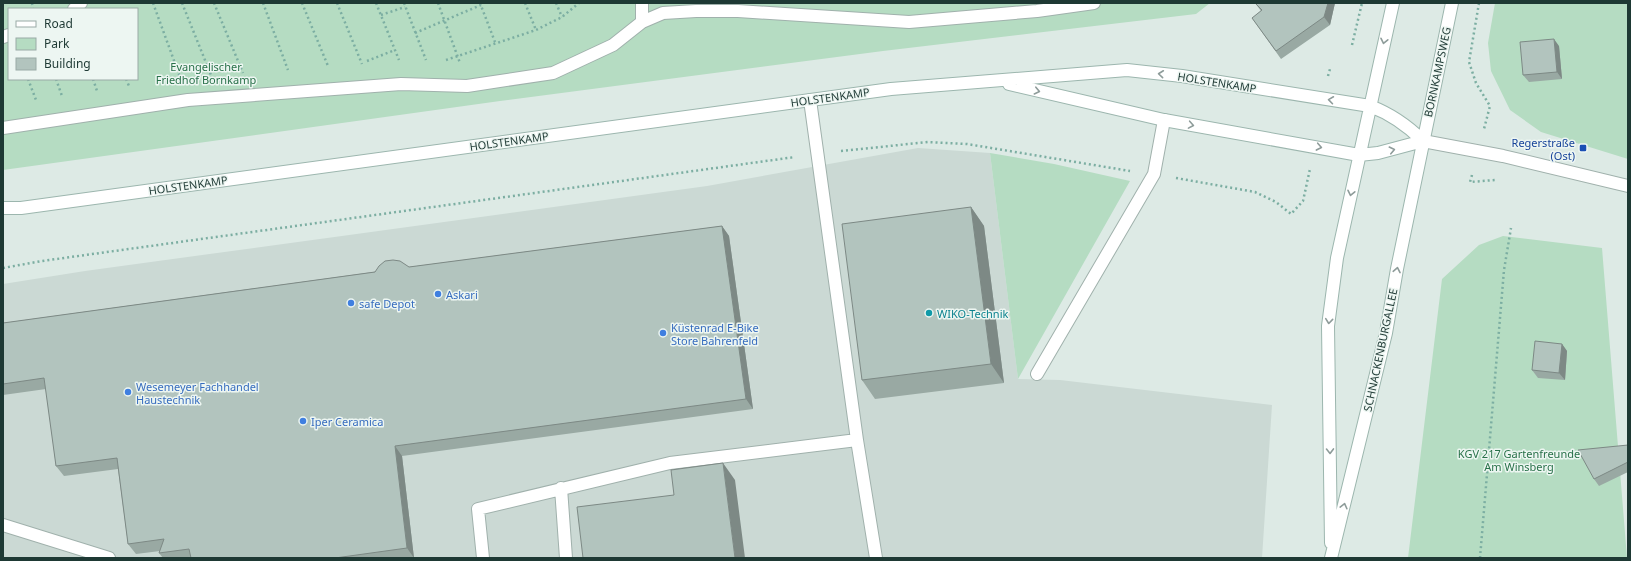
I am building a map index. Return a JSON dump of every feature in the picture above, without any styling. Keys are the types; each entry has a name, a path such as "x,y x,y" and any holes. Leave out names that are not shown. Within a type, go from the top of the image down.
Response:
{"main road":[{"path":"642,3 642,22"},
{"path":"3,128 188,100 408,84 467,86 553,73 612,45 642,22 663,13 696,10 738,11 909,22 1037,11 1094,3"},
{"path":"1370,106 1393,3"},
{"name":"BORNKAMPSWEG","path":"1423,141 1452,3"},
{"name":"HOLSTENKAMP","path":"3,208 21,208 891,89 998,82 1127,70 1182,76 1370,106 1389,113 1410,128 1423,141"},
{"name":"HOLSTENKAMP","path":"998,82 1164,120 1359,155 1378,153 1423,141 1503,156 1628,186"},
{"path":"810,100 857,440 876,558"},
{"name":"SCHNACKENBURGALLEE","path":"1331,558 1328,326 1337,258 1370,106"},
{"path":"1037,374 1154,174 1164,120"},
{"name":"SCHNACKENBURGALLEE","path":"1331,558 1386,333 1423,141"},
{"name":"HOLSTENKAMP","path":"3,215 21,208"},
{"path":"483,558 478,509 670,463 857,440"},
{"path":"561,488 566,558"},
{"path":"3,525 109,558"}],"path":[{"path":"153,3 188,100"},
{"path":"182,3 221,98"},
{"path":"214,3 253,95"},
{"path":"263,3 296,92"},
{"path":"302,3 338,88"},
{"path":"337,3 372,86"},
{"path":"376,3 408,84"},
{"path":"438,3 467,86"},
{"path":"525,3 536,30"},
{"path":"556,3 562,17"},
{"path":"428,66 458,57 495,42 536,30 562,17 579,3"},
{"path":"1352,46 1362,3"},
{"path":"1479,3 1469,62 1476,83 1490,106"},
{"path":"415,33 480,4 495,42"},
{"path":"381,15 405,5 434,85"},
{"path":"362,63 395,50"},
{"path":"3,268 42,260 818,154 928,142 967,144 1255,192 1276,202 1291,214"},
{"path":"1480,558 1504,270 1511,228"}],"shaded area":[{"path":"918,148 990,153 1018,379 1060,380 1272,405 1262,558 3,558 3,284 85,271 707,186"}],"green space":[{"name":"Evangelischer Friedhof Bornkamp","path":"3,3 1210,3 1196,14 883,51 500,101 3,170"},
{"path":"1495,3 1628,3 1628,159 1541,132 1510,110 1491,71 1488,43"},
{"path":"990,153 1054,164 1130,181 1018,379"},
{"name":"KGV 217 Gartenfreunde Am Winsberg","path":"1503,236 1602,248 1627,558 1408,558 1442,279 1479,245"}],"building":[{"path":"1255,3 1328,3 1324,17 1276,51 1252,18 1262,10"},
{"path":"1554,39 1557,72 1523,75 1520,42"},
{"name":"WIKO-Technik","path":"971,207 991,364 862,380 842,224"},
{"path":"722,226 746,399 395,446 407,548 335,558 191,558 189,549 159,553 164,539 128,544 117,458 56,466 44,378 3,384 3,323 375,272 385,261 400,261 409,267"},
{"path":"1535,341 1562,344 1559,373 1532,370"},
{"path":"1628,445 1628,462 1594,479 1578,450"},
{"path":"723,463 735,558 583,558 577,507 674,495 671,470"}],"place":[{"name":"Regerstraße (Ost)","path":"1583,148"},
{"name":"Askari","path":"438,294"},
{"name":"safe Depot","path":"351,303"},
{"name":"WIKO-Technik","path":"929,313"},
{"name":"Küstenrad E-Bike Store Bahrenfeld","path":"663,333"},
{"name":"Wesemeyer Fachhandel Haustechnik","path":"128,392"},
{"name":"Iper Ceramica","path":"303,421"}]}
